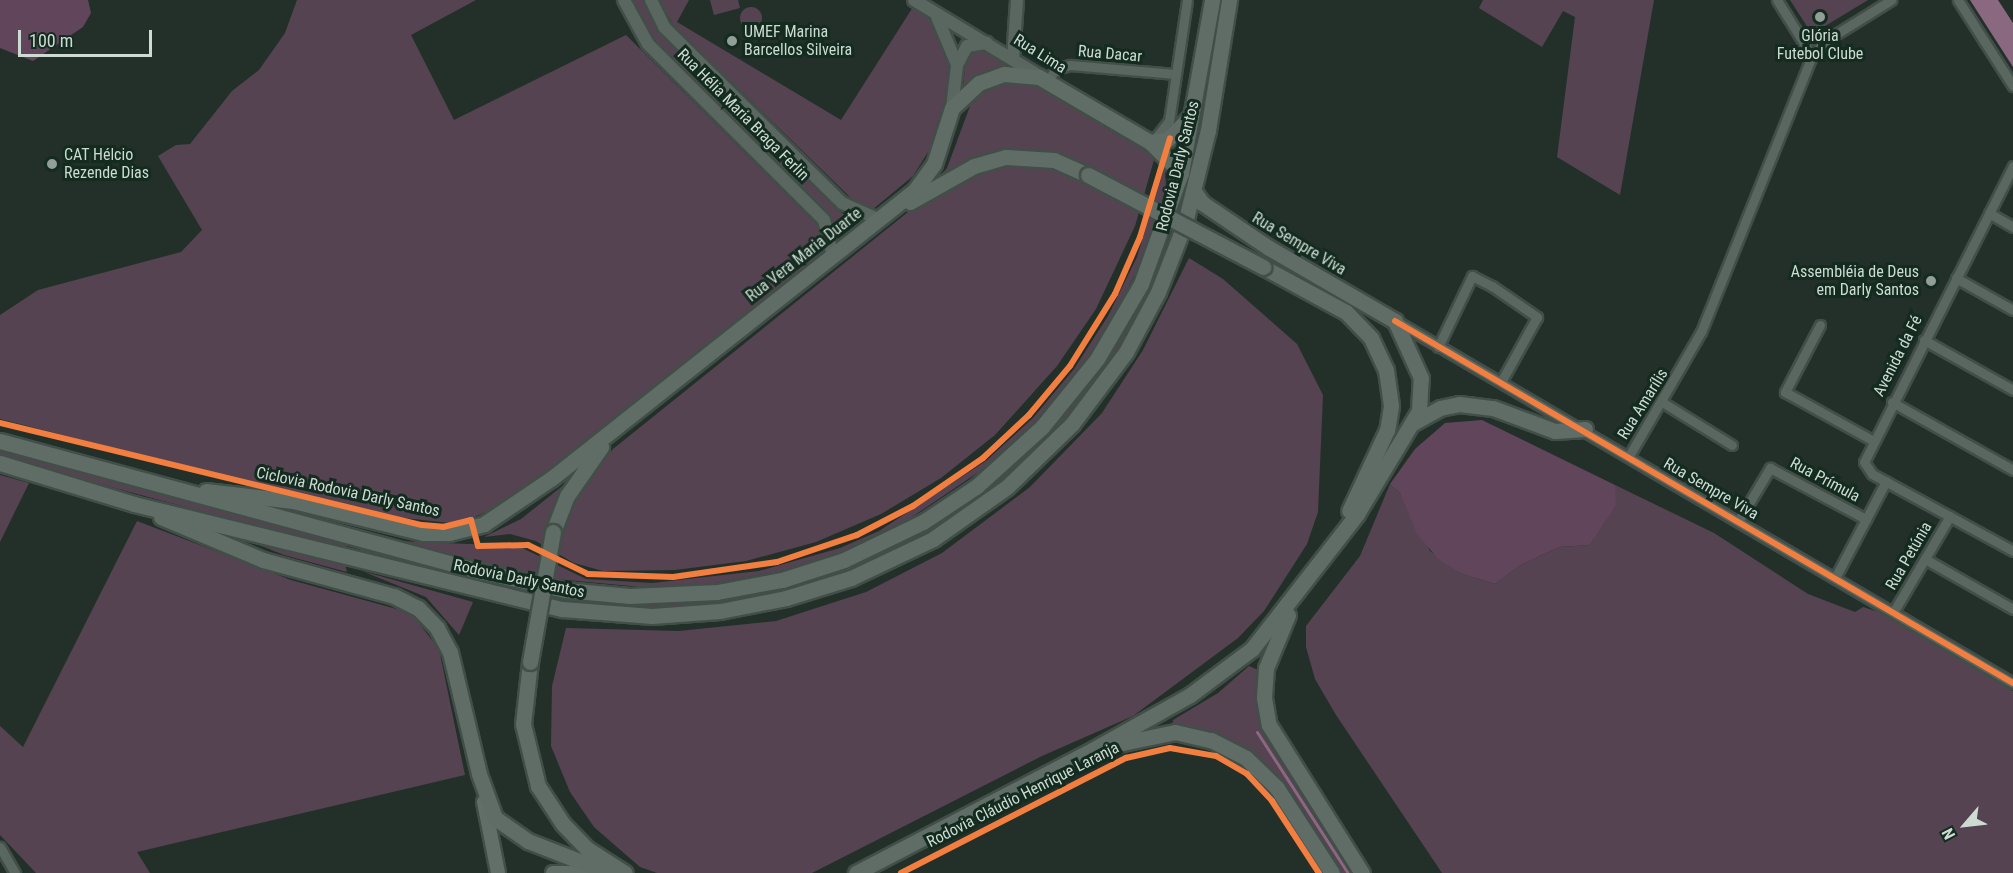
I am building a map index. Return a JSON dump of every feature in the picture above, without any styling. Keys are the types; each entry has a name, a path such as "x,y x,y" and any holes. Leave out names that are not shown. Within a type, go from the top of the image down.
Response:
{"main road":[{"name":"Rodovia Darly Santos","path":"0,441 480,572 586,593 652,596 717,592 824,567 884,543 941,511 1011,458 1057,411 1097,359 1131,303 1181,173 1212,0"},
{"name":"Rodovia Darly Santos","path":"0,463 134,504 481,592 584,612 697,614 808,592 872,569 933,539 989,501 1056,441 1100,389 1137,332 1167,271 1194,191 1229,0"},
{"name":"Rua Vera Maria Duarte","path":"644,406 878,219 925,178 952,108 971,88 996,76 1022,74 1047,81"},
{"name":"Rua Lima","path":"1047,81 1148,141 1181,173"},
{"path":"1148,141 1167,140 1190,118"},
{"path":"878,219 995,159 1042,158 1088,175 1346,312 1371,338 1386,370 1391,406 1387,430 1334,547"},
{"name":"Rua Sempre Viva","path":"1194,191 1202,203 1269,248 1395,321"},
{"path":"856,873 1092,750 1190,695 1236,662 1297,596 1334,547 1419,411 1421,378 1395,321"},
{"path":"1413,423 1440,408 1459,404 1493,408 1555,431 1585,429"},
{"path":"176,489 293,501 423,533 462,531 505,513 644,406"},
{"path":"625,873 586,848 563,824 535,778 524,724 530,662 553,532 567,496 585,467 644,406"},
{"path":"134,504 263,560 365,587 411,603 442,635 479,774 498,873"},
{"path":"1297,596 1266,668 1265,711 1278,743 1362,873"},
{"name":"Rodovia Cláudio Henrique Laranja","path":"1092,750 1175,732 1229,749 1277,788 1332,873"},
{"path":"479,774 493,814 509,831 610,873"},
{"path":"553,873 583,873"}],"street":[{"name":"Rua Hélia Maria Braga Ferlin","path":"624,0 642,37 824,220 833,255"},
{"name":"Rua Hélia Maria Braga Ferlin","path":"651,0 664,27 842,203 878,219"},
{"name":"Rua Lima","path":"914,0 1047,81"},
{"path":"1013,59 1017,0"},
{"path":"1148,141 1167,125 1187,0"},
{"path":"1777,0 1812,56 1825,41 1891,0"},
{"path":"1958,0 2013,86"},
{"name":"Rua Vera Maria Duarte","path":"932,12 949,36 957,65 952,108"},
{"path":"957,65 967,46 988,43"},
{"name":"Rua Amarílis","path":"1629,456 1684,367 1812,56"},
{"name":"Rua Dacar","path":"1047,81 1056,69 1070,65 1176,74"},
{"name":"Avenida da Fé","path":"1886,480 1866,466 1872,440 2013,166"},
{"path":"1989,213 2013,227"},
{"path":"1437,346 1472,276 1492,286 1538,317 1501,382"},
{"path":"1956,278 2013,310"},
{"name":"Rua Sempre Viva","path":"1395,321 1836,576 2013,683"},
{"path":"1820,325 1785,392 1872,440"},
{"path":"1924,340 2013,390"},
{"path":"1662,402 1732,445"},
{"path":"1892,402 2013,470"},
{"name":"Rua Prímula","path":"1739,520 1770,468 1866,519"},
{"path":"1836,576 1886,480 2013,551"},
{"name":"Rua Petúnia","path":"1894,610 1950,516"},
{"path":"1925,559 2013,609"},
{"path":"0,847 15,873"}],"shaded area":[{"path":"0,0 88,0 91,13 83,27 33,61 0,48"},
{"path":"297,0 476,0 411,35 454,120 626,35 820,228 825,241 822,254 510,501 459,524 377,515 0,419 0,315 38,290 181,252 202,230 158,156 176,145 190,144 232,91 259,70 285,33"},
{"path":"631,0 644,0 656,27 835,208 856,223 839,237 828,215 651,38"},
{"path":"659,0 689,0 677,22 841,120 913,7 920,10 935,23 954,72 935,153 928,152 913,176 872,210 855,202 674,26"},
{"path":"710,0 738,0 740,8 714,15"},
{"path":"1215,0 1222,0 1192,177 1185,170"},
{"path":"1483,0 1654,0 1620,195 1557,157 1575,17 1563,11 1542,47 1479,8"},
{"name":"Glória Futebol Clube","path":"1790,0 1868,0 1812,34"},
{"path":"1970,0 1998,0 2013,23 2013,67"},
{"path":"751,7 759,10 762,18 759,26 751,29 743,26 740,18 743,10"},
{"path":"978,46 1013,68 963,88 966,55"},
{"path":"1000,80 1035,84 1154,153 1154,160 1135,226 1096,309 1057,366 995,435 941,478 881,514 816,542 746,561 675,570 603,571 574,563 536,541 510,534 484,537 521,519 575,476 596,471 613,449 913,208 947,168 973,98"},
{"path":"1165,166 1166,189 1142,260 1113,318 1078,372 1036,421 989,465 900,525 841,552 780,571 716,583 652,588 545,578 398,541 518,546 586,579 652,583 759,571 840,548 879,531 986,461 1033,418 1074,369 1108,316 1137,257"},
{"path":"1172,240 1133,329 1082,403 1020,468 949,522 870,564 763,598 675,610 585,607 358,554 361,545 652,602 696,600 867,557 907,538 998,477 1047,432 1114,344"},
{"path":"1189,258 1223,279 1297,344 1323,395 1318,512 1307,544 1264,611 1238,638 1133,716 1042,756 812,873 657,873 640,867 594,827 570,792 551,746 552,686 566,628 679,631 776,621 866,592 942,553 1030,487 1102,413 1143,350"},
{"path":"1482,420 1615,485 1616,505 1590,545 1559,547 1521,565 1495,584 1462,574 1438,559 1417,534 1400,493 1390,484 1415,449 1445,423"},
{"path":"0,449 348,542 345,550 0,457"},
{"path":"0,475 29,483 0,542"},
{"path":"1390,484 1400,493 1430,551 1462,574 1495,584 1521,565 1559,547 1590,545 1615,505 1615,485 1714,533 1808,594 1855,612 1863,607 1885,614 2013,691 2013,873 1442,873 1336,715 1315,679 1306,647 1306,626 1360,556"},
{"path":"137,521 291,580 411,613 439,649 465,775 137,852 150,873 36,873 0,835 0,726 23,747"},
{"path":"224,531 345,564 347,572 284,555"},
{"path":"362,571 473,602 459,635 426,597"},
{"path":"1249,666 1258,670 1268,737 1355,873 1338,873 1271,773 1172,726 1173,720 1218,693"}],"waterway":[{"path":"1257,732 1348,873"}],"cycle path":[{"name":"Ciclovia Rodovia Darly Santos","path":"0,423 422,525 443,527 471,520 478,546 528,545 588,574 673,577 777,562 857,535 913,506 983,458 1029,415 1070,366 1115,294 1140,237 1170,138"},
{"path":"1395,321 2013,683"},
{"path":"901,873 1126,758 1170,748 1216,756 1247,774 1272,801 1319,873"}],"place":[{"name":"Glória Futebol Clube","path":"1820,17"},
{"name":"UMEF Marina Barcellos Silveira","path":"732,41"},
{"name":"CAT Hélcio Rezende Dias","path":"52,164"},
{"name":"Assembléia de Deus em Darly Santos","path":"1931,281"}]}
